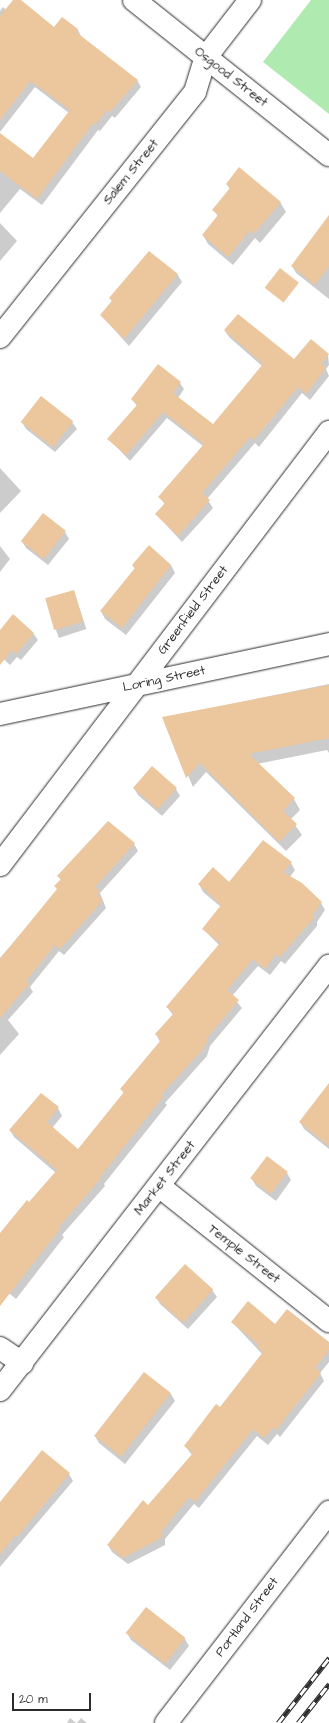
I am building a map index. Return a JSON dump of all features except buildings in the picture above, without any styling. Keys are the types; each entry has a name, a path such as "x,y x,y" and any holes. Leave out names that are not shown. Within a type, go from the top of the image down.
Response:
{"street":[{"name":"Osgood Street","path":"134,0 329,155"},
{"name":"Salem Street","path":"0,337 195,92 206,57 250,0"},
{"name":"Greenfield Street","path":"0,865 329,432"},
{"name":"Loring Street","path":"0,714 329,644"},
{"name":"Market Street","path":"0,1390 329,966"},
{"name":"Temple Street","path":"159,1186 329,1321"},
{"path":"0,1348 22,1363"},
{"name":"Portland Street","path":"166,1723 329,1512"}],"green space":[{"path":"311,0 329,0 329,114 263,62"}],"railway":[{"path":"278,1723 329,1658"},
{"path":"298,1723 329,1684"}]}
